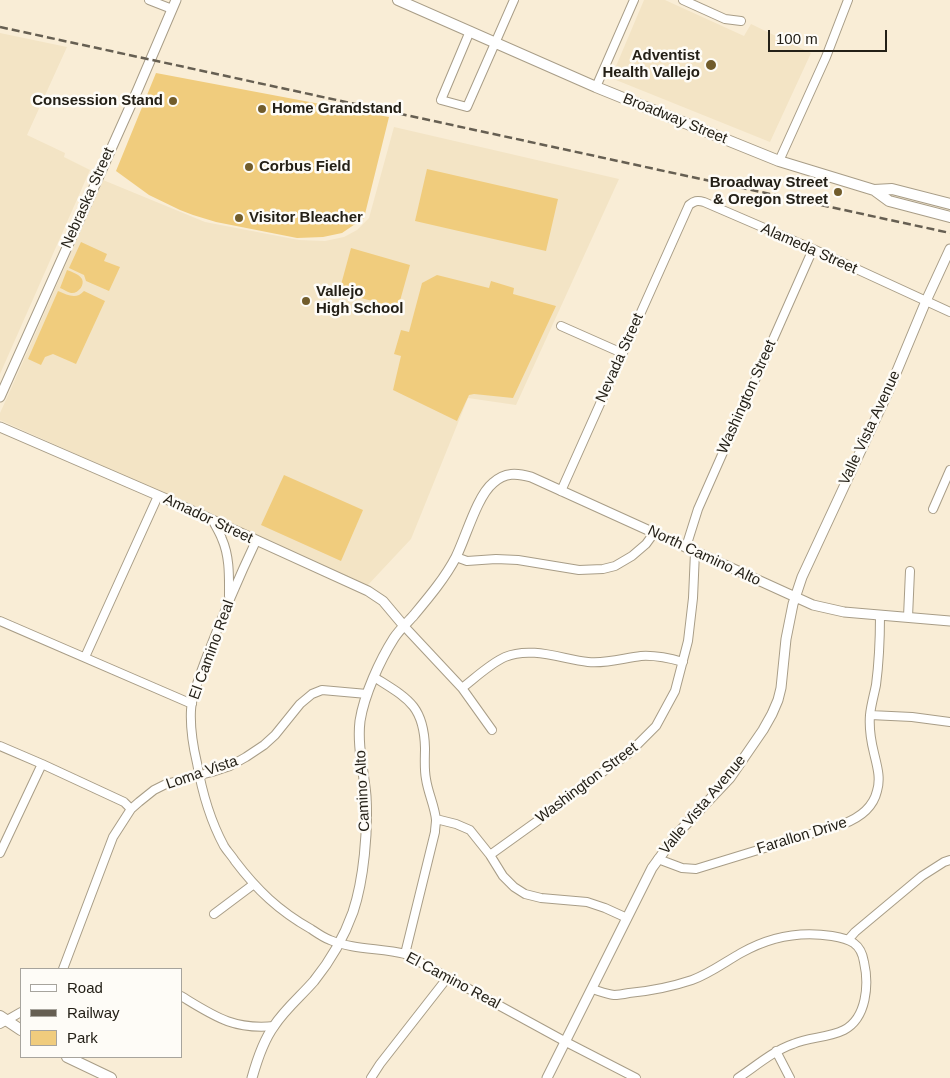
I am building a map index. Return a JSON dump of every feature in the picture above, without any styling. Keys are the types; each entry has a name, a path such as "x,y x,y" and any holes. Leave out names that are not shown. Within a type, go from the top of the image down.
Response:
{"main road":[{"name":"Broadway Street","path":"399,0 596,87 779,161 874,190 892,189 950,204"},
{"name":"Broadway Street","path":"874,190 888,201 950,217"},
{"path":"2,1020 20,1029"},
{"path":"69,1058 111,1078"}],"street":[{"path":"149,0 172,9"},
{"name":"Nebraska Street","path":"0,396 176,0"},
{"path":"470,31 441,100 467,107 514,0"},
{"path":"596,87 634,0"},
{"path":"683,0 725,19 741,21"},
{"path":"779,161 826,57 848,0"},
{"name":"Alameda Street","path":"680,226 689,206 694,202 700,201 812,249 950,312"},
{"name":"Nevada Street","path":"561,491 680,226"},
{"name":"Washington Street","path":"686,547 698,508 812,249"},
{"name":"Valle Vista Avenue","path":"547,1078 652,868 677,834 730,778 772,714 781,688 786,639 795,597 802,577 950,249"},
{"path":"561,326 622,353"},
{"name":"Amador Street","path":"0,427 376,595 404,626"},
{"path":"933,510 950,470"},
{"name":"North Camino Alto","path":"479,505 491,484 511,473 519,474 531,477 812,604 844,612 950,621"},
{"path":"85,657 158,496"},
{"name":"Camino Alto","path":"252,1078 264,1043 274,1026 314,981 340,944 353,911 362,869 365,838 366,798 360,721 367,694 395,637 432,592 456,557 479,505"},
{"path":"213,521 223,540 226,552 229,598"},
{"path":"456,557 467,561 518,560 578,570 603,570 615,566 632,556 646,544 654,532"},
{"name":"El Camino Real","path":"256,541 229,598 198,682 191,709 192,737 199,775 211,817 225,847 266,897 290,917 328,940 340,944 405,954 636,1078"},
{"name":"Washington Street","path":"490,854 628,754 656,726 675,691 683,662 693,598 695,552"},
{"path":"908,617 910,571"},
{"name":"Farallon Drive","path":"658,859 682,868 696,869 843,824 860,816 868,808 878,790 879,780 871,735 870,715 876,686 880,646 880,616"},
{"path":"0,621 192,704"},
{"path":"404,626 462,688 492,730"},
{"path":"462,688 493,664 505,657 516,654 542,654 599,663 643,656 660,656 683,662"},
{"path":"374,678 402,694 412,704 418,714 424,730 424,769 436,819 435,832 405,954"},
{"name":"Loma Vista","path":"63,968 113,837 131,809 154,790 166,784 230,766 246,757 264,745 300,704 312,694 322,690 367,694"},
{"path":"870,715 912,717 950,722"},
{"path":"0,746 124,802 131,809"},
{"path":"0,853 42,764"},
{"path":"436,819 470,830 490,854 503,876 524,894 541,898 587,902 626,918"},
{"path":"848,940 922,876 950,860"},
{"path":"214,914 254,884"},
{"path":"592,989 614,995 654,991 694,979 743,952 784,936 804,934 825,935 848,940 856,944 860,949 865,964 866,983 861,1011 854,1022 844,1029 793,1043 776,1052 738,1078"},
{"path":"371,1078 448,977"},
{"path":"182,997 218,1018 235,1024 258,1028 274,1026"},
{"path":"2,1020 20,1012"},
{"path":"776,1052 790,1078"}],"shaded area":[{"name":"Adventist Health Vallejo","path":"644,0 665,0 744,36 751,24 811,53 770,142 611,78"},
{"path":"0,33 67,47 27,135 65,153 64,157 90,170 0,374"},
{"name":"Vallejo High School","path":"394,127 619,179 516,405 468,398 411,539 367,586 0,420 0,413 103,180 205,222 299,240 325,241 344,237 357,230 369,218"}],"green space":[{"path":"156,73 389,117 364,218 342,233 323,237 297,238 216,222 180,210 149,195 116,171"},
{"path":"427,169 558,199 546,251 415,221"},
{"path":"81,242 107,254 104,261 120,267 109,291 86,281 84,275 69,268"},
{"path":"351,248 410,265 398,308 339,292"},
{"path":"67,270 77,274 83,281 82,286 74,293 60,288"},
{"path":"437,275 489,288 491,281 514,288 513,294 556,306 513,398 469,395 457,421 393,390 401,356 394,354 401,330 409,332 422,283"},
{"path":"58,291 75,296 84,291 105,301 76,364 53,354 45,357 41,365 28,359"},
{"path":"284,475 363,510 341,561 261,525"}],"railway":[{"path":"0,27 950,233"}],"place":[{"name":"Adventist Health Vallejo","path":"711,65"},
{"name":"Consession Stand","path":"173,101"},
{"name":"Home Grandstand","path":"262,109"},
{"name":"Corbus Field","path":"249,167"},
{"name":"Broadway Street & Oregon Street","path":"838,192"},
{"name":"Visitor Bleacher","path":"239,218"},
{"name":"Vallejo High School","path":"306,301"}]}
